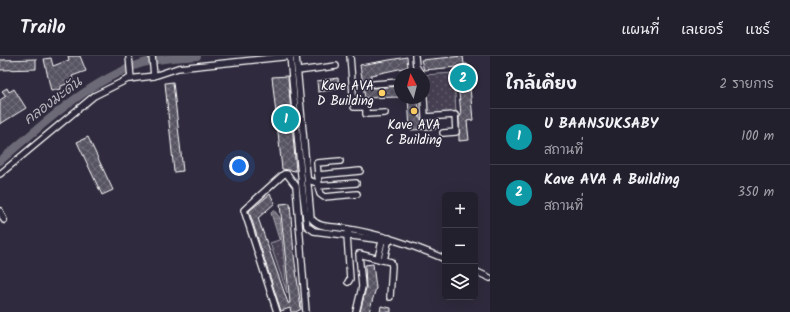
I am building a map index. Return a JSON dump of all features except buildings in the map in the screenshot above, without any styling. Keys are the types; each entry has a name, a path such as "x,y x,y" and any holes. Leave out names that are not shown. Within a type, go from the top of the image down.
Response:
{"street":[{"path":"152,56 154,75"},
{"path":"0,174 94,96 131,76 154,75 178,68 291,56 303,184 308,219 307,226 314,231 348,232"},
{"path":"296,56 303,184 306,312"},
{"path":"350,56 354,107 366,107 366,114 385,113"},
{"path":"415,56 417,68"},
{"path":"129,57 131,76"},
{"path":"298,71 336,66"},
{"path":"374,84 394,82"},
{"path":"424,104 425,117 455,115 456,132 443,133"},
{"path":"340,161 317,163 320,194 324,197 357,194"},
{"path":"318,175 360,171"},
{"path":"277,312 244,210 284,174 289,175 303,184 315,182 319,186 356,183"},
{"path":"0,211 4,220"},
{"path":"308,219 317,225 404,242 442,258"},
{"path":"314,231 317,225"},
{"path":"348,232 350,279 348,282"},
{"path":"381,259 386,239"},
{"path":"356,312 362,287 360,254 390,262 392,266 390,297"},
{"path":"478,272 490,278"}],"shaded area":[{"path":"454,73 456,114 424,117 424,104 430,104 430,75"},
{"path":"274,210 280,218 282,238 279,239 271,213"},
{"path":"282,239 287,293 270,243"}],"waterway":[{"name":"คลองมะดัน","path":"0,161 49,119 102,81 147,62 161,59 197,56"}],"place":[{"name":"Kave AVA A Building","path":"463,78"},
{"name":"Kave AVA D Building","path":"382,93"},
{"name":"Kave AVA C Building","path":"414,111"},
{"name":"U BAANSUKSABY","path":"286,119"}]}
